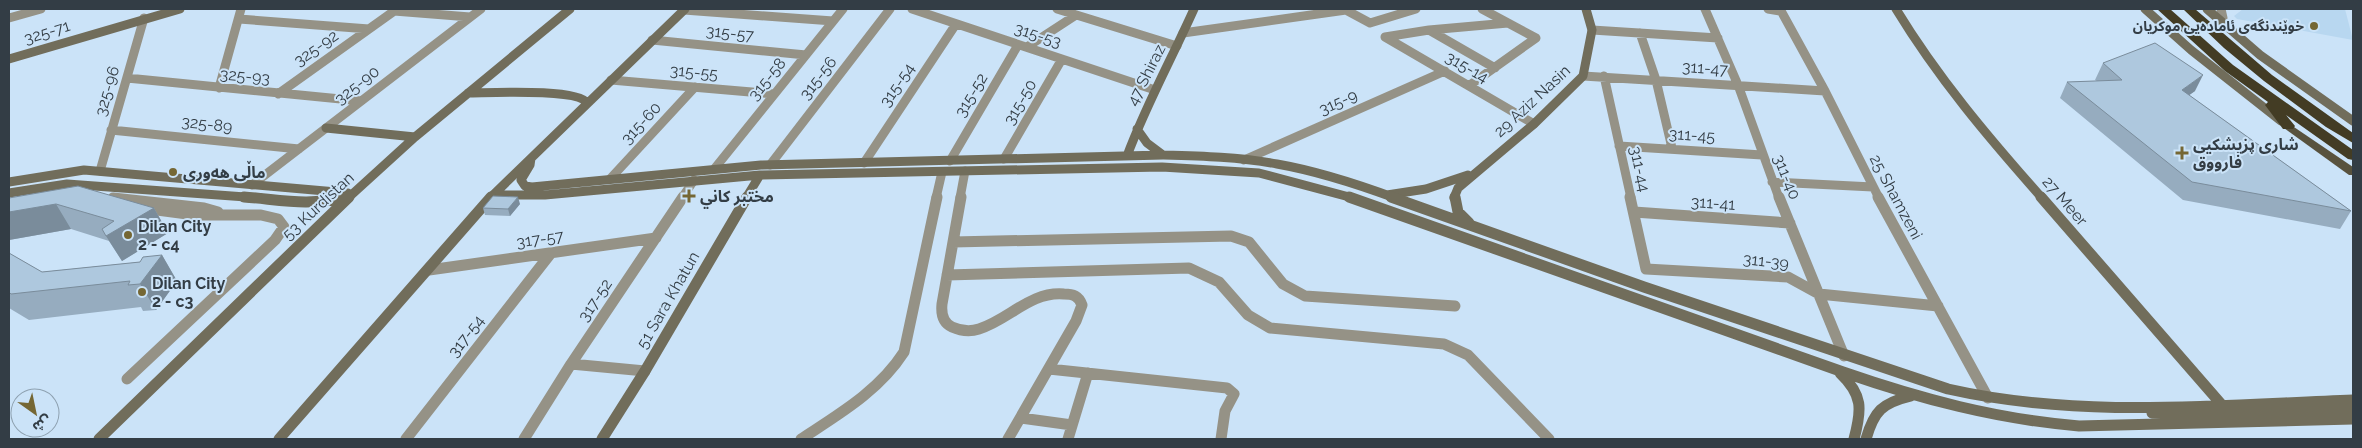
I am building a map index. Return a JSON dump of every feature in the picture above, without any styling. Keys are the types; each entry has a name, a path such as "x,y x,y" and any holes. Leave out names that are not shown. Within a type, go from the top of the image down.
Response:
{"highway":[{"path":"2163,9 2229,68 2353,156"},
{"path":"2189,9 2227,47 2264,76 2353,139"},
{"path":"2264,94 2288,126"}],"main road":[{"name":"325-71","path":"9,52 160,9"},
{"name":"325-71","path":"9,59 180,9"},
{"name":"53 Kurdistan","path":"99,439 354,193 415,137 570,9"},
{"path":"279,439 493,195 684,9"},
{"name":"47 Shiraz","path":"1127,156 1142,113 1177,46 1193,9"},
{"name":"29 Aziz Nasin","path":"1474,227 1460,215 1454,198 1458,188 1473,173 1534,124 1583,76 1592,30 1586,9"},
{"name":"27 Meer","path":"1896,9 1921,50 1970,116 2222,405"},
{"path":"2145,9 2191,50 2288,126 2353,172"},
{"path":"2207,9 2222,12 2260,55 2353,121"},
{"path":"468,93 565,94 582,96 587,100 587,103"},
{"path":"2331,106 2353,113"},
{"path":"326,128 415,137"},
{"path":"1137,130 1147,143 1163,156"},
{"path":"493,195 545,195 760,175 964,171 1060,164 1127,156 1163,156 1264,162 1334,178 1844,356 1916,380 1988,398 2032,404 2095,407 2173,415 2353,410"},
{"path":"530,158 530,165 521,180 522,184 532,187 715,168 1004,159 1060,164 1195,168 1259,173 1362,201 1636,300 1913,396 1993,416 2079,426 2353,419"},
{"path":"9,182 76,171 100,171 354,193"},
{"name":"29 Aziz Nasin","path":"1384,195 1439,186 1473,173"},
{"name":"51 Sara Khatun","path":"602,439 645,371 760,175"},
{"path":"9,193 67,184 314,202 328,201 354,193"},
{"path":"545,195 544,190 552,185"},
{"path":"1636,300 1644,287"},
{"path":"1836,370 1849,382 1859,398 1860,413 1854,439"},
{"path":"1866,439 1873,417 1878,409 1890,401 1913,396"},
{"path":"2095,407 2353,400"}],"street":[{"path":"9,18 41,9"},
{"path":"220,88 241,9"},
{"name":"325-90","path":"252,185 481,9"},
{"path":"684,9 763,12 833,21"},
{"name":"315-58","path":"715,168 843,9"},
{"name":"315-56","path":"770,165 890,9"},
{"name":"315-53","path":"912,9 1155,90"},
{"path":"1057,9 1177,46"},
{"path":"1183,33 1345,9 1370,23 1416,9"},
{"path":"1470,85 1536,38 1482,9"},
{"name":"311-40","path":"1705,9 1738,85 1772,182 1844,356"},
{"path":"1768,9 1780,10"},
{"path":"395,10 470,17"},
{"name":"325-92","path":"278,94 395,10"},
{"name":"25 Shamzeni","path":"1780,10 1825,91 1873,187 1988,398"},
{"path":"1023,46 1076,15"},
{"name":"325-96","path":"100,171 144,18"},
{"path":"239,19 369,29"},
{"path":"1429,30 1508,23"},
{"name":"315-54","path":"864,163 956,24"},
{"path":"1429,30 1495,68"},
{"name":"315-14","path":"1429,30 1385,37 1534,124"},
{"path":"1592,30 1718,38"},
{"path":"1640,33 1656,80 1672,148"},
{"name":"315-57","path":"652,40 806,55"},
{"name":"315-52","path":"950,161 1023,46"},
{"name":"315-50","path":"1004,159 1062,59"},
{"name":"315-9","path":"1244,160 1445,71"},
{"name":"311-47","path":"1583,76 1825,91"},
{"name":"311-44","path":"1604,76 1646,269"},
{"name":"325-93","path":"127,78 361,101"},
{"name":"315-55","path":"611,80 774,94"},
{"name":"315-60","path":"610,179 694,87"},
{"name":"325-89","path":"112,130 299,149"},
{"name":"311-45","path":"1619,146 1762,155"},
{"path":"964,171 942,316 948,324 958,330 972,331 983,328 1024,303 1049,294 1066,293 1080,300 1082,305 1076,321 1008,439"},
{"path":"800,439 870,390 894,368 904,352 942,172"},
{"name":"317-52","path":"524,439 571,364 694,180"},
{"path":"1772,182 1873,187"},
{"path":"9,201 61,196"},
{"path":"86,196 204,208 223,214"},
{"path":"105,204 196,215 223,214 277,218 284,227 275,240 127,379"},
{"name":"311-41","path":"1634,212 1790,223"},
{"path":"953,242 1231,236 1249,242 1283,284 1305,296 1455,306"},
{"name":"317-57","path":"429,270 656,238"},
{"name":"317-54","path":"406,439 551,253"},
{"path":"947,275 1189,268 1218,282 1248,315 1270,328 1444,344 1468,355 1549,439"},
{"name":"311-39","path":"1646,269 1788,277 1819,294 1938,306"},
{"path":"571,364 645,371"},
{"path":"1049,369 1227,388 1234,394 1225,410 1221,439"},
{"path":"1068,439 1088,373"},
{"path":"1021,418 1072,425"}],"shaded area":[{"name":"خوێندنگەی ئامادەیی موکریان","path":"2243,9 2345,9 2353,40 2237,19 2234,16"}],"building":[{"name":"شاری پزیشکیی فارووق","path":"2155,43 2203,75 2182,90 2351,211 2192,182 2067,82 2122,80 2103,63"},
{"path":"78,186 154,208 106,236 102,229 114,221 56,204 9,212 9,198"},
{"path":"493,196 518,197 508,209 483,208"},
{"path":"9,253 42,272 140,262 143,257 162,255 140,284 128,285 130,281 11,294 9,292"}],"place":[{"name":"خوێندنگەی ئامادەیی موکریان","path":"2314,26"},
{"name":"شاری پزیشکیی فارووق","path":"2182,153"},
{"name":"ماڵی هەوری","path":"173,172"},
{"name":"مختبر كاني","path":"689,196"},
{"name":"Dilan City 2 - c4","path":"128,235"},
{"name":"Dilan City 2 - c3","path":"142,292"}]}
